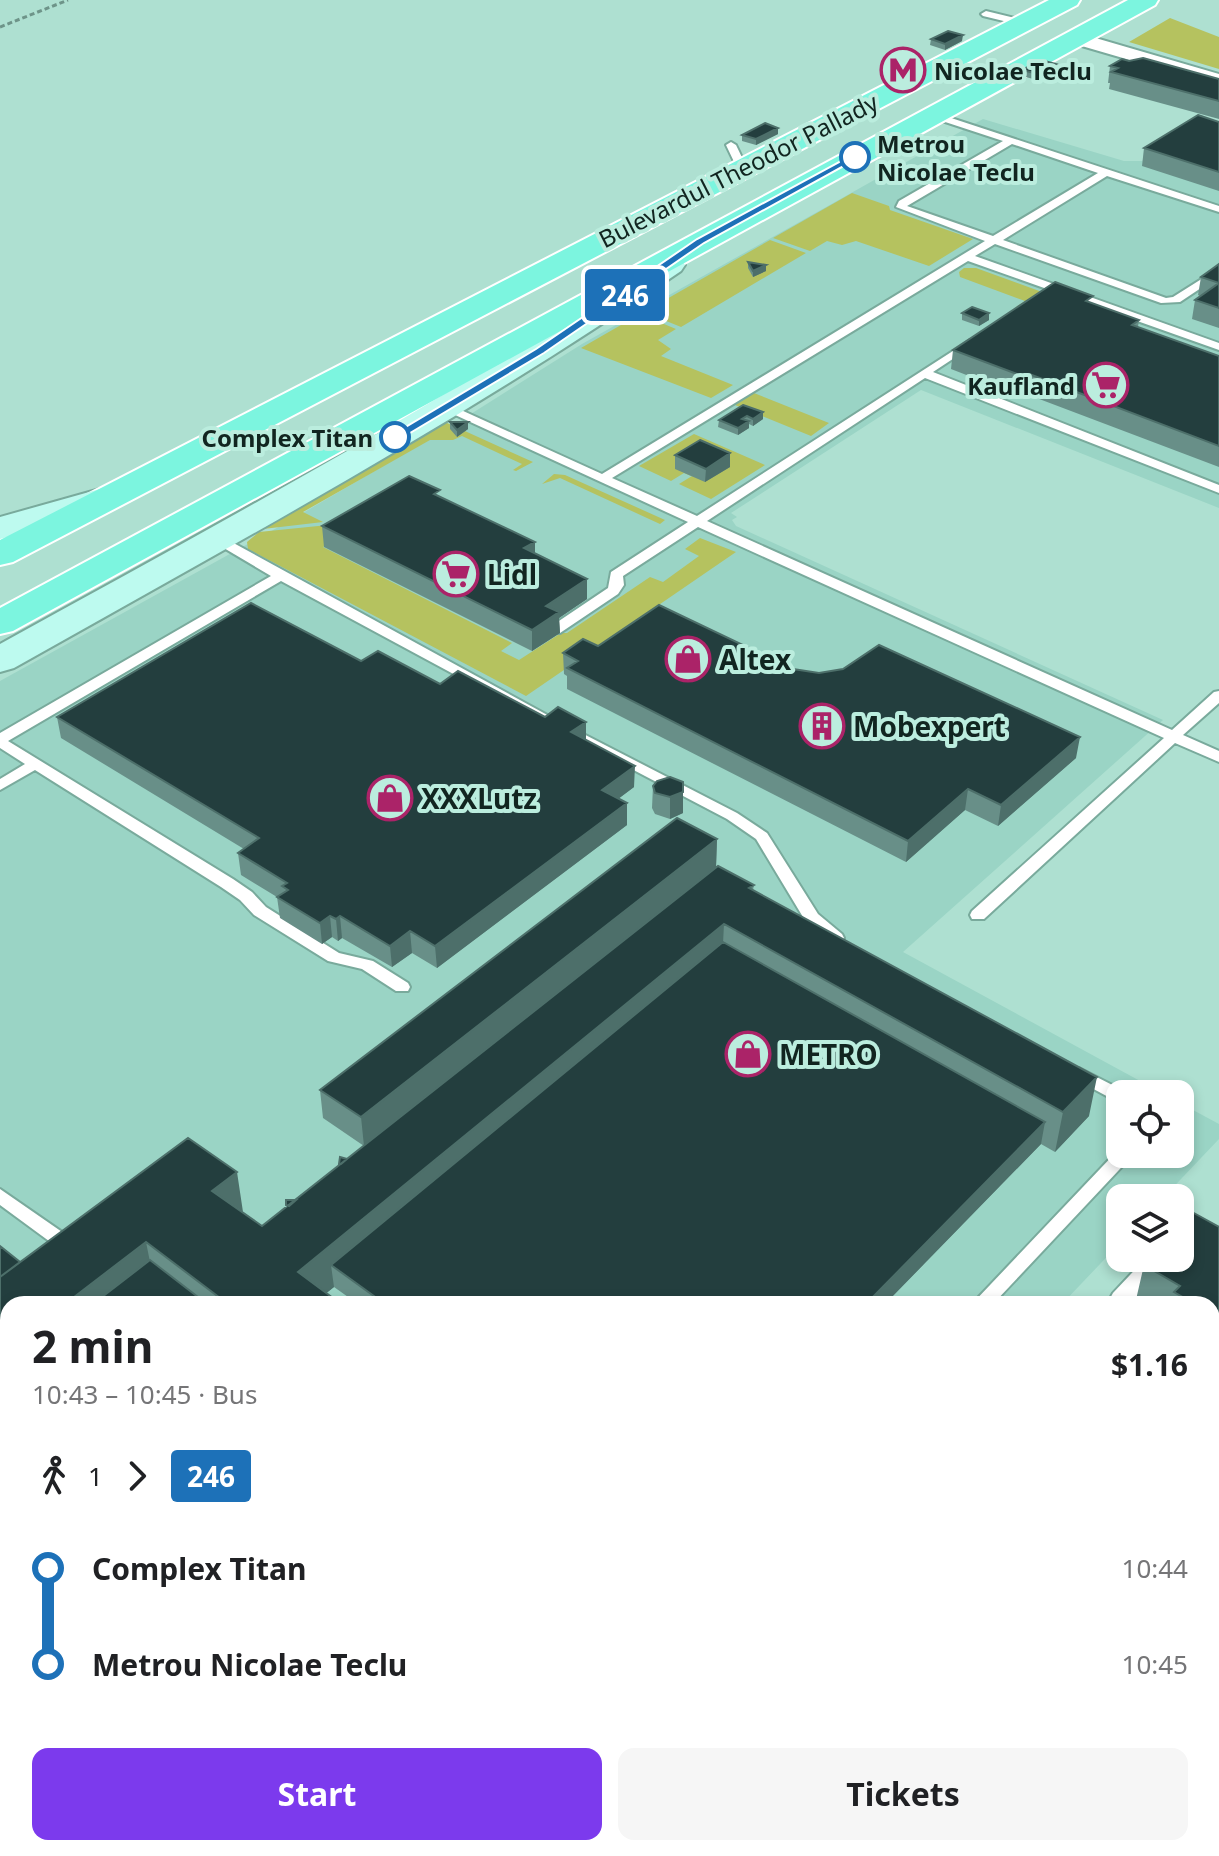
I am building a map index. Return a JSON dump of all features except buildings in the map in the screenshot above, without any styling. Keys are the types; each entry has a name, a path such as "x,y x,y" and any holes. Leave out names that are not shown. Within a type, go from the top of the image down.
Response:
{"main road":[{"name":"Bulevardul Theodor Pallady","path":"0,554 736,157 1068,0"},
{"name":"Bulevardul Theodor Pallady","path":"0,623 1146,0"},
{"path":"1024,23 1075,38"}],"street":[{"path":"1075,38 1219,80"},
{"path":"0,660 446,408 551,343 701,241"},
{"name":"Bulevardul Theodor Pallady","path":"0,528 110,497"},
{"path":"1134,1296 1157,1272"}],"lane":[{"path":"986,14 1024,23"},
{"path":"933,115 1219,209"},
{"path":"1011,141 903,203 901,207 1169,301 1176,300 1219,271"},
{"path":"603,478 1106,172"},
{"path":"967,257 1219,347"},
{"path":"1042,283 1067,267"},
{"path":"555,630 613,591 617,585 616,575 984,334"},
{"path":"924,373 1219,489"},
{"path":"446,408 1219,757"},
{"path":"217,538 280,576 748,826 771,846 819,926 856,949"},
{"path":"280,576 0,741 227,883 260,911 334,957 367,965 402,987"},
{"path":"978,915 1219,695"},
{"path":"0,785 35,764"},
{"path":"1064,1065 1106,1088"},
{"path":"989,1296 1112,1168"},
{"path":"0,1196 59,1239"}],"path":[{"path":"0,27 68,0"}],"shaded area":[{"path":"983,119 1124,161 1142,161 1193,130 1219,137 1219,508 921,390 731,513 737,517 732,520 736,526 1163,720 903,952 1138,1080 1106,1080 1106,1168 1191,1168 1176,1184 1106,1184 1106,1258 1070,1296 0,1296 0,681 284,524 455,424 582,344"},
{"path":"1194,1111 1219,1124 1219,1139 1194,1165"}],"green space":[{"path":"1170,18 1219,37 1219,69 1129,42"},
{"path":"852,193 973,239 929,266 856,241 842,245 827,241 810,251 773,238"},
{"path":"770,240 806,253 681,327 644,312"},
{"path":"964,268 976,268 1053,296 1029,312 1016,307 1025,301 960,277 959,272"},
{"path":"640,314 676,329 658,340 671,349 661,356 733,385 711,398 581,348"},
{"path":"754,393 829,423 811,436 735,405"},
{"path":"445,422 533,462 516,471 513,470 522,464 462,436 453,440 430,440 303,512 323,522 263,529"},
{"path":"694,434 765,465 711,499 679,484 692,476 684,473 671,481 639,466"},
{"path":"554,474 565,475 665,520 660,524 560,478 542,484"},
{"path":"328,525 352,529 323,547 512,643 501,651 519,660 561,633 567,633 650,577 663,582 699,556 685,549 700,538 736,552 526,696 248,549 247,542 259,532"}],"bus line":[{"name":"246","path":"395,437 540,351 701,241 855,157"}],"place":[{"name":"Nicolae Teclu","path":"903,70"},
{"name":"Metrou Nicolae Teclu","path":"855,157"},
{"name":"Kaufland","path":"1106,385"},
{"name":"Complex Titan","path":"395,437"},
{"name":"Lidl","path":"456,574"},
{"name":"Altex","path":"688,659"},
{"name":"Mobexpert","path":"822,726"},
{"name":"XXXLutz","path":"390,798"},
{"name":"METRO","path":"748,1054"}]}
